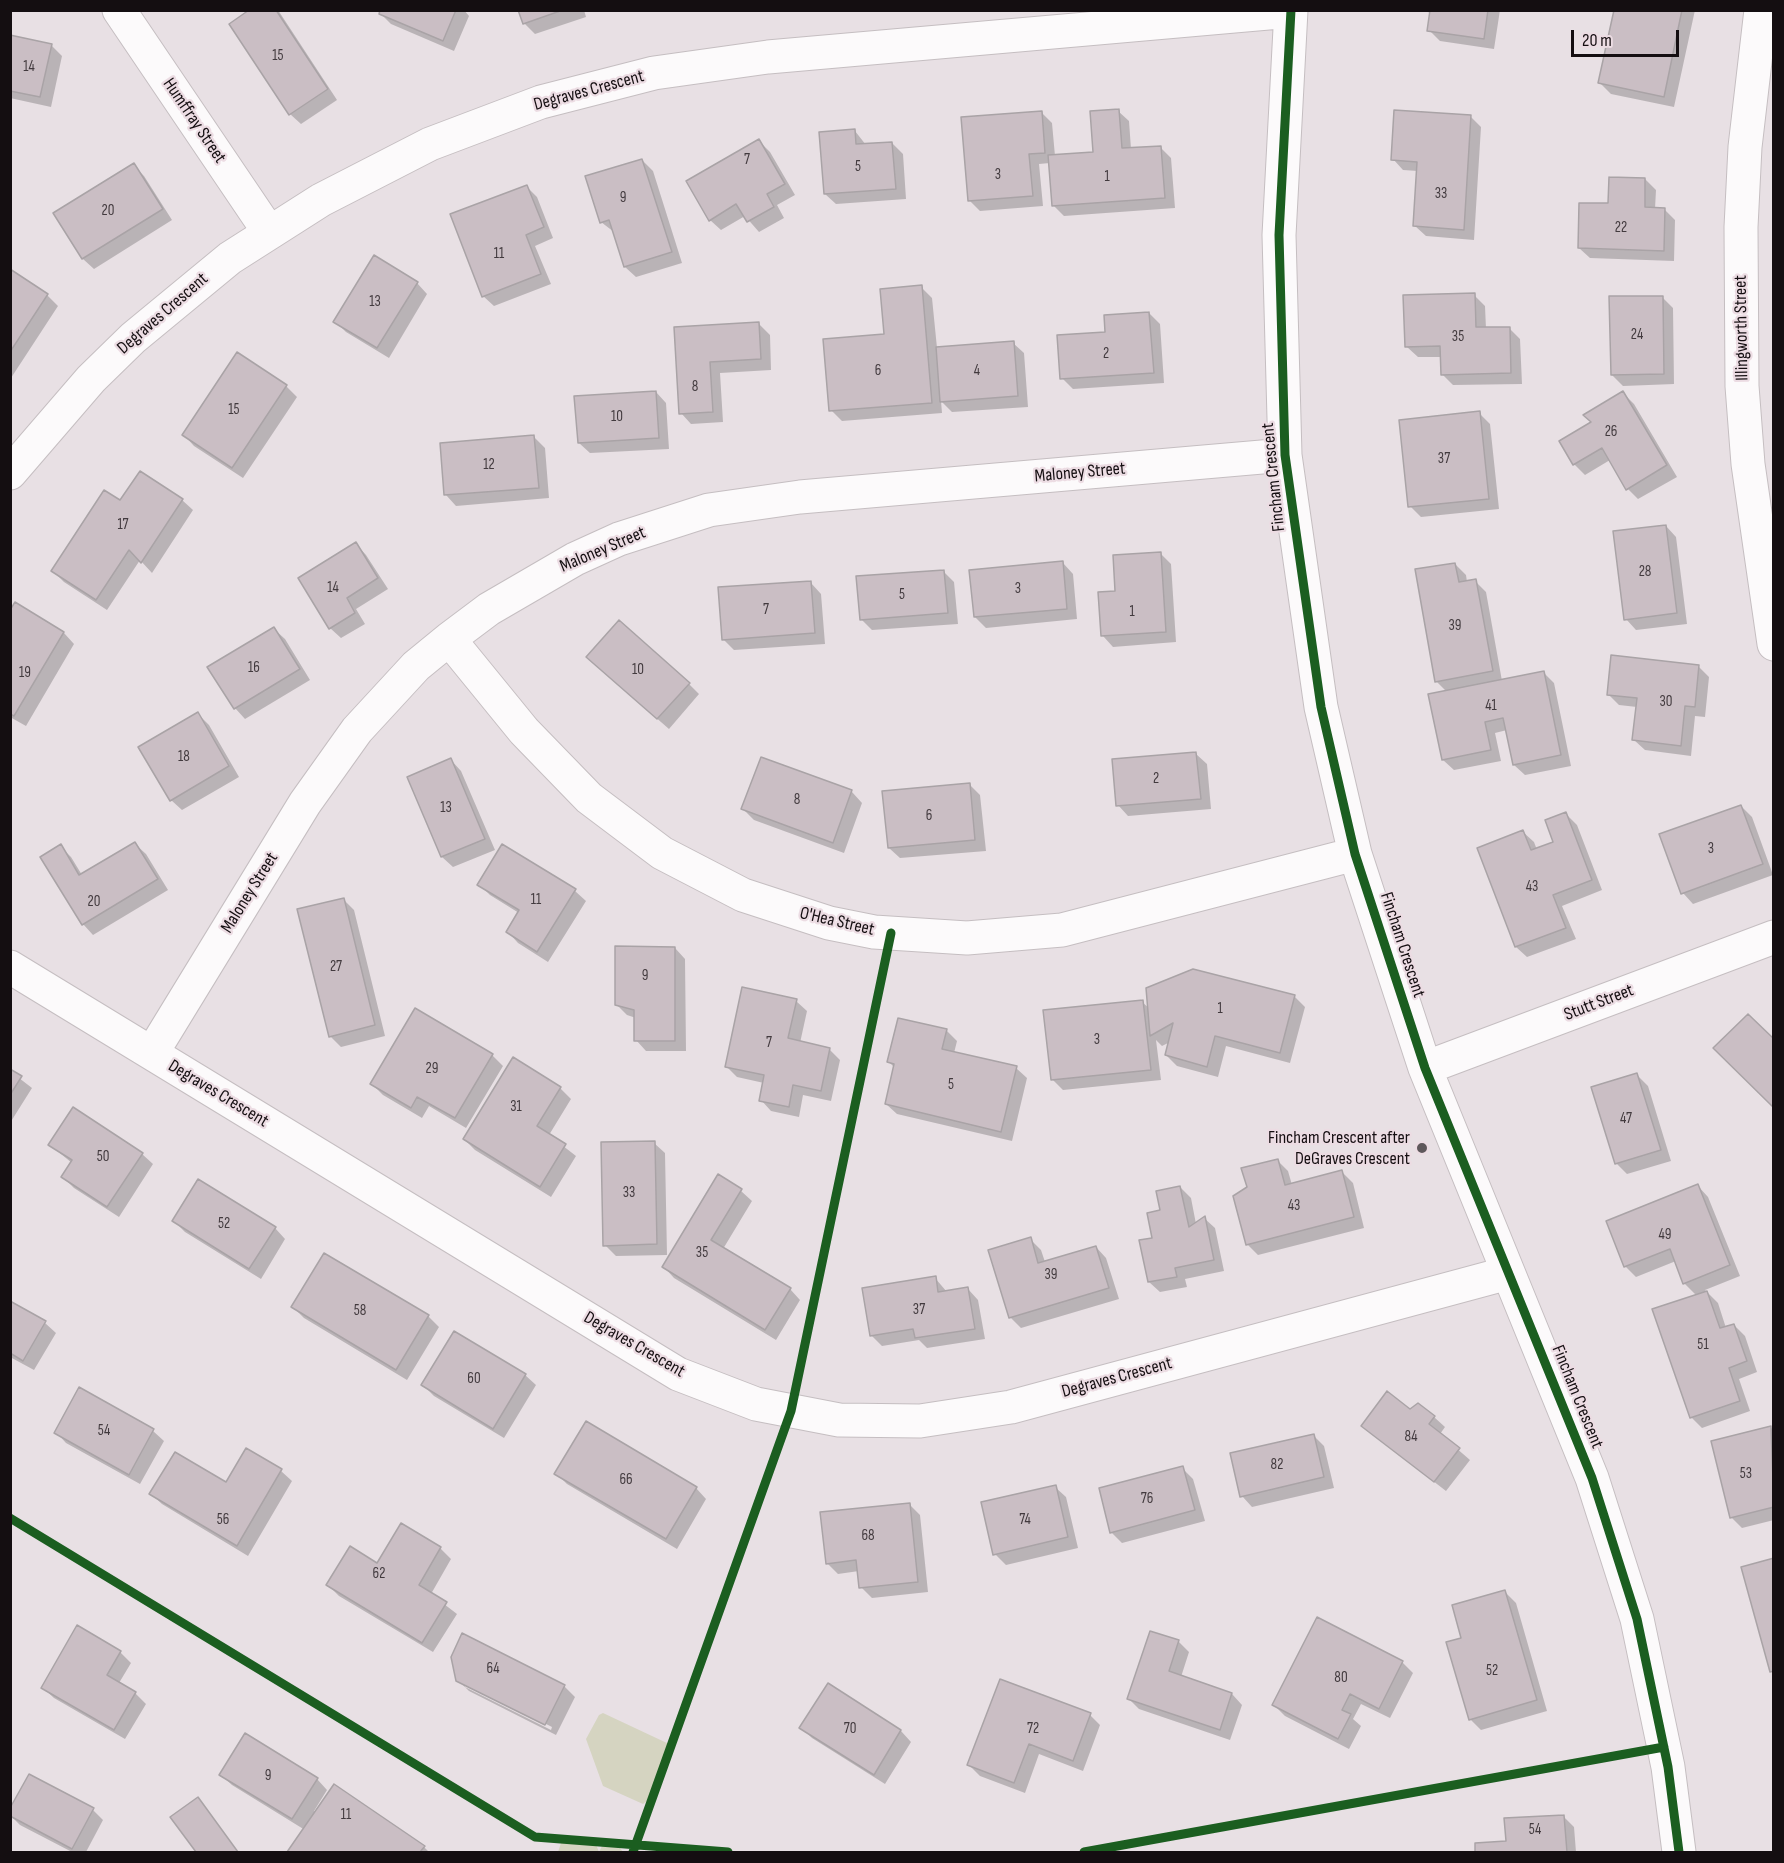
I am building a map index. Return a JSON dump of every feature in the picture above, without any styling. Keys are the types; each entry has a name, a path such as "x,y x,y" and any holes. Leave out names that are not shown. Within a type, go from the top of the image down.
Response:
{"street":[{"name":"Humffray Street","path":"119,10 269,232"},
{"name":"Illingworth Street","path":"1761,10 1745,147 1741,227 1742,386 1748,464 1773,644"},
{"name":"Degraves Crescent","path":"10,473 91,379 133,338 221,264 321,200 430,144 541,102 654,73 768,57 1291,11"},
{"name":"Fincham Crescent","path":"1291,11 1279,234 1285,455 1321,707 1355,854 1425,1068 1592,1478 1637,1619 1668,1767 1679,1852"},
{"name":"Maloney Street","path":"152,1053 305,803 350,739 416,666 449,639 489,609 575,559 619,539 709,510 800,497 1285,455"},
{"name":"O'Hea Street","path":"449,639 524,731 589,798 644,840 662,853 742,896 829,923 874,932 967,938 1062,930 1355,854"},
{"name":"Stutt Street","path":"1425,1068 1773,937"},
{"name":"Degraves Crescent","path":"10,967 678,1374 756,1404 839,1420 925,1421 1011,1407 1508,1273"}],"green space":[{"path":"603,1713 669,1744 647,1801 643,1804 603,1786 586,1739 599,1715"},
{"path":"567,1839 595,1842 599,1852 558,1852 561,1843"},
{"path":"603,1844 610,1844 620,1848 623,1852 599,1852"}],"building":[{"path":"249,10 276,10 328,89 289,115 229,24"},
{"path":"380,10 456,10 443,41 379,14"},
{"path":"518,10 563,10 523,24"},
{"path":"1430,10 1488,10 1484,39 1427,31"},
{"path":"1614,10 1682,10 1664,97 1598,83"},
{"path":"10,35 52,44 40,97 10,91"},
{"path":"1119,109 1122,148 1161,146 1165,198 1052,206 1048,155 1093,152 1090,111"},
{"path":"1394,110 1471,115 1464,230 1413,226 1417,162 1391,160"},
{"path":"1042,111 1045,153 1029,154 1033,196 968,201 961,117"},
{"path":"855,129 856,144 892,142 896,189 824,194 819,132"},
{"path":"759,139 785,184 767,194 774,207 747,222 736,204 709,221 686,181"},
{"path":"642,159 672,252 624,267 609,220 600,223 585,176"},
{"path":"134,163 163,209 82,259 53,213"},
{"path":"1609,177 1645,178 1645,207 1665,208 1664,251 1578,248 1579,203 1608,203"},
{"path":"527,185 544,227 526,235 541,274 482,297 450,214"},
{"path":"374,255 418,282 377,348 333,322"},
{"path":"10,269 48,294 10,352"},
{"path":"922,285 932,403 829,411 823,339 884,334 880,289"},
{"path":"1475,293 1476,327 1510,327 1511,373 1441,375 1440,346 1405,347 1403,295"},
{"path":"1609,296 1663,296 1664,374 1611,375"},
{"path":"1149,312 1154,373 1060,379 1057,335 1105,332 1104,315"},
{"path":"759,322 761,359 710,362 713,412 679,414 674,327"},
{"path":"1014,341 1018,396 940,402 936,347"},
{"path":"237,352 287,385 232,468 182,435"},
{"path":"656,391 659,438 578,443 574,396"},
{"path":"1623,391 1667,465 1626,490 1602,448 1573,465 1559,441 1591,422 1583,415"},
{"path":"1480,411 1489,499 1408,507 1399,420"},
{"path":"534,435 539,488 444,495 440,443"},
{"path":"140,471 183,499 141,563 129,550 96,600 51,571 104,490 120,500"},
{"path":"1666,525 1677,613 1624,620 1613,531"},
{"path":"356,542 378,578 347,598 355,613 329,629 298,578"},
{"path":"1161,552 1166,632 1101,636 1098,592 1115,591 1113,555"},
{"path":"1063,561 1067,609 974,617 969,570"},
{"path":"1455,563 1459,582 1476,579 1493,671 1435,682 1415,569"},
{"path":"944,570 948,613 860,620 856,576"},
{"path":"811,581 815,633 722,640 718,587"},
{"path":"15,602 64,632 14,716 10,714 10,610"},
{"path":"619,620 690,683 657,719 586,657"},
{"path":"274,627 300,669 234,709 207,667"},
{"path":"1611,655 1699,665 1695,707 1685,706 1681,746 1632,740 1637,698 1607,695"},
{"path":"1544,671 1561,755 1513,765 1503,718 1485,722 1491,750 1442,760 1428,694"},
{"path":"198,712 229,766 170,801 138,747"},
{"path":"1196,752 1201,799 1116,806 1112,759"},
{"path":"761,757 852,790 833,843 741,809"},
{"path":"451,758 485,839 441,857 407,777"},
{"path":"970,783 975,840 888,848 882,791"},
{"path":"1741,805 1763,864 1681,894 1659,834"},
{"path":"1566,812 1592,880 1553,895 1566,928 1515,947 1477,848 1523,830 1531,850 1553,842 1545,820"},
{"path":"135,842 158,879 82,925 40,857 61,844 79,875"},
{"path":"502,844 576,889 537,952 506,932 519,910 477,885"},
{"path":"344,898 375,1025 329,1037 297,909"},
{"path":"615,946 675,947 675,1041 634,1041 634,1010 615,1005"},
{"path":"1193,969 1295,995 1280,1053 1215,1036 1207,1067 1165,1055 1173,1023 1150,1036 1146,988"},
{"path":"742,987 797,999 788,1038 830,1048 821,1091 793,1085 789,1107 759,1101 764,1075 725,1067"},
{"path":"1143,1000 1151,1070 1051,1080 1043,1010"},
{"path":"415,1008 493,1054 455,1118 417,1097 411,1108 370,1084"},
{"path":"1748,1014 1774,1039 1774,1108 1713,1048"},
{"path":"898,1018 947,1029 942,1049 1017,1066 1001,1132 885,1104 894,1064 887,1062"},
{"path":"513,1057 561,1087 537,1126 566,1144 540,1187 463,1139"},
{"path":"10,1069 22,1076 10,1095"},
{"path":"1637,1073 1661,1150 1615,1164 1591,1087"},
{"path":"73,1107 143,1153 107,1207 61,1177 72,1160 48,1145"},
{"path":"655,1141 657,1244 603,1246 601,1142"},
{"path":"1278,1159 1285,1185 1342,1170 1354,1217 1246,1245 1233,1196 1247,1187 1241,1168"},
{"path":"718,1174 742,1189 711,1240 791,1288 765,1330 662,1267"},
{"path":"198,1179 276,1227 249,1269 172,1221"},
{"path":"1698,1184 1730,1265 1683,1284 1670,1249 1624,1267 1606,1221"},
{"path":"1180,1186 1189,1227 1205,1216 1214,1260 1175,1268 1177,1277 1148,1282 1139,1240 1152,1238 1147,1213 1160,1210 1156,1191"},
{"path":"1031,1237 1038,1263 1096,1246 1109,1288 1009,1318 988,1250"},
{"path":"324,1253 429,1315 396,1370 291,1307"},
{"path":"936,1276 938,1292 968,1287 975,1329 915,1338 913,1329 870,1336 862,1288"},
{"path":"1707,1291 1720,1328 1734,1324 1747,1361 1729,1368 1740,1401 1690,1418 1652,1309"},
{"path":"10,1301 46,1321 23,1361 10,1353"},
{"path":"454,1331 526,1374 493,1429 421,1385"},
{"path":"79,1387 154,1429 129,1475 54,1433"},
{"path":"1387,1391 1410,1409 1418,1403 1435,1416 1429,1424 1460,1448 1434,1482 1361,1426"},
{"path":"586,1421 697,1487 666,1539 554,1474"},
{"path":"1771,1426 1774,1507 1730,1518 1711,1441"},
{"path":"1314,1434 1324,1477 1240,1497 1230,1453"},
{"path":"246,1448 282,1469 237,1546 149,1494 175,1452 226,1482"},
{"path":"1183,1466 1195,1510 1110,1533 1099,1488"},
{"path":"1056,1485 1068,1537 993,1555 981,1502"},
{"path":"910,1503 918,1582 859,1588 856,1560 826,1564 820,1512"},
{"path":"401,1523 441,1547 419,1585 447,1602 422,1643 326,1585 350,1546 377,1563"},
{"path":"1774,1558 1774,1671 1770,1672 1741,1567"},
{"path":"1505,1590 1537,1700 1469,1720 1446,1642 1461,1638 1452,1605"},
{"path":"1317,1617 1403,1661 1379,1709 1350,1694 1342,1710 1351,1714 1338,1739 1272,1705"},
{"path":"77,1625 121,1651 107,1675 136,1692 114,1730 41,1688"},
{"path":"1150,1631 1179,1640 1169,1671 1232,1693 1220,1730 1127,1699"},
{"path":"462,1633 565,1685 545,1725 456,1681 451,1657"},
{"path":"1000,1679 1091,1713 1073,1761 1029,1744 1014,1783 967,1765"},
{"path":"828,1683 901,1730 874,1775 799,1728"},
{"path":"245,1733 318,1778 292,1819 219,1775"},
{"path":"29,1774 94,1808 72,1849 10,1816 10,1808"},
{"path":"334,1784 425,1846 420,1852 287,1852"},
{"path":"198,1797 238,1852 196,1852 170,1817"},
{"path":"1564,1815 1567,1852 1475,1852 1475,1843 1506,1841 1504,1818"}],"cycle path":[{"path":"1291,10 1279,235 1285,455 1321,707 1355,854 1425,1068 1592,1478 1637,1619 1668,1767 1679,1852"},
{"path":"633,1852 791,1411 891,933"},
{"path":"10,1518 535,1837 728,1852"},
{"path":"1084,1852 1664,1747"}],"place":[{"name":"Fincham Crescent after DeGraves Crescent","path":"1422,1148"}]}
